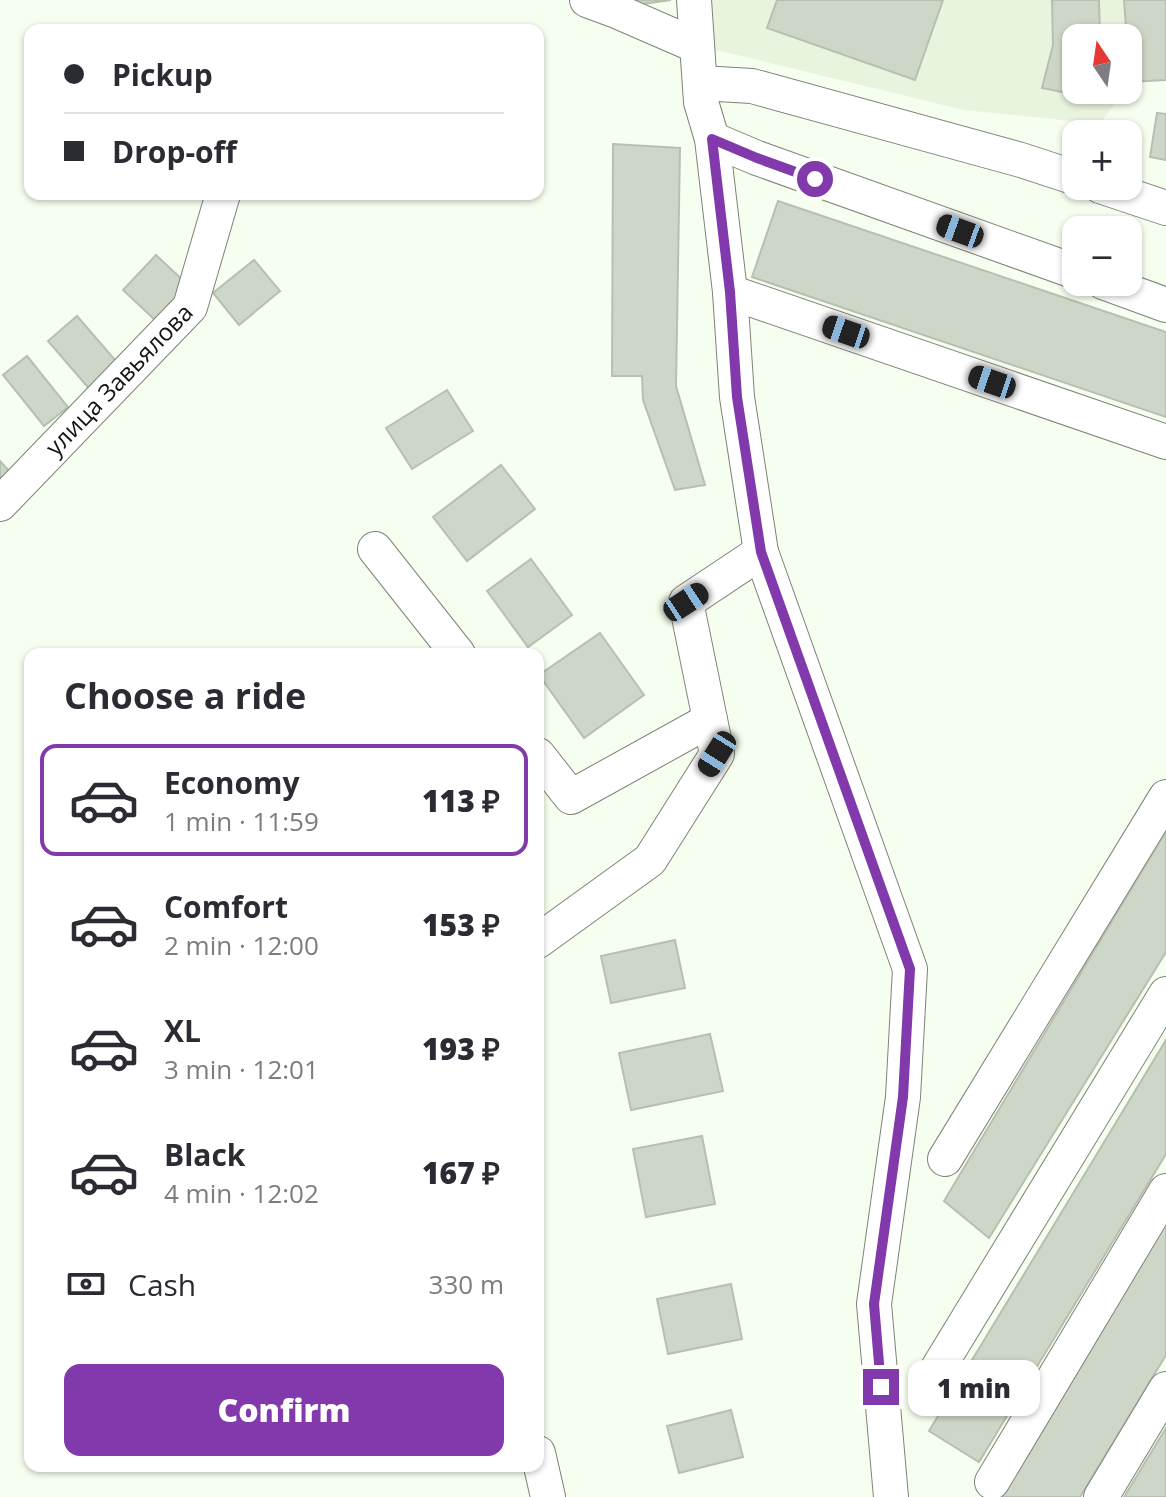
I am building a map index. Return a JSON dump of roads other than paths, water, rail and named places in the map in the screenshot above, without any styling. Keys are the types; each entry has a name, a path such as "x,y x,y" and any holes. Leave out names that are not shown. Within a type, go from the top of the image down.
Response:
{"street":[{"path":"694,0 701,102 712,139 730,292 737,397 761,552 910,969 903,1097 874,1304 891,1497"},
{"path":"605,3 697,46"},
{"path":"700,83 752,86 1062,173"},
{"path":"712,139 1062,267"},
{"name":"улица Завьялова","path":"0,504 190,307 221,200"},
{"path":"1142,200 1166,208"},
{"path":"730,292 1166,442"},
{"path":"1141,296 1166,305"},
{"path":"375,549 453,648"},
{"path":"544,937 650,860 717,754 686,602 761,552"},
{"path":"544,763 571,797 710,720"},
{"path":"945,1159 1166,797"},
{"path":"935,1373 1166,994"},
{"path":"992,1482 1166,1191"},
{"path":"1101,1497 1166,1389"},
{"path":"542,1472 548,1497"}]}
